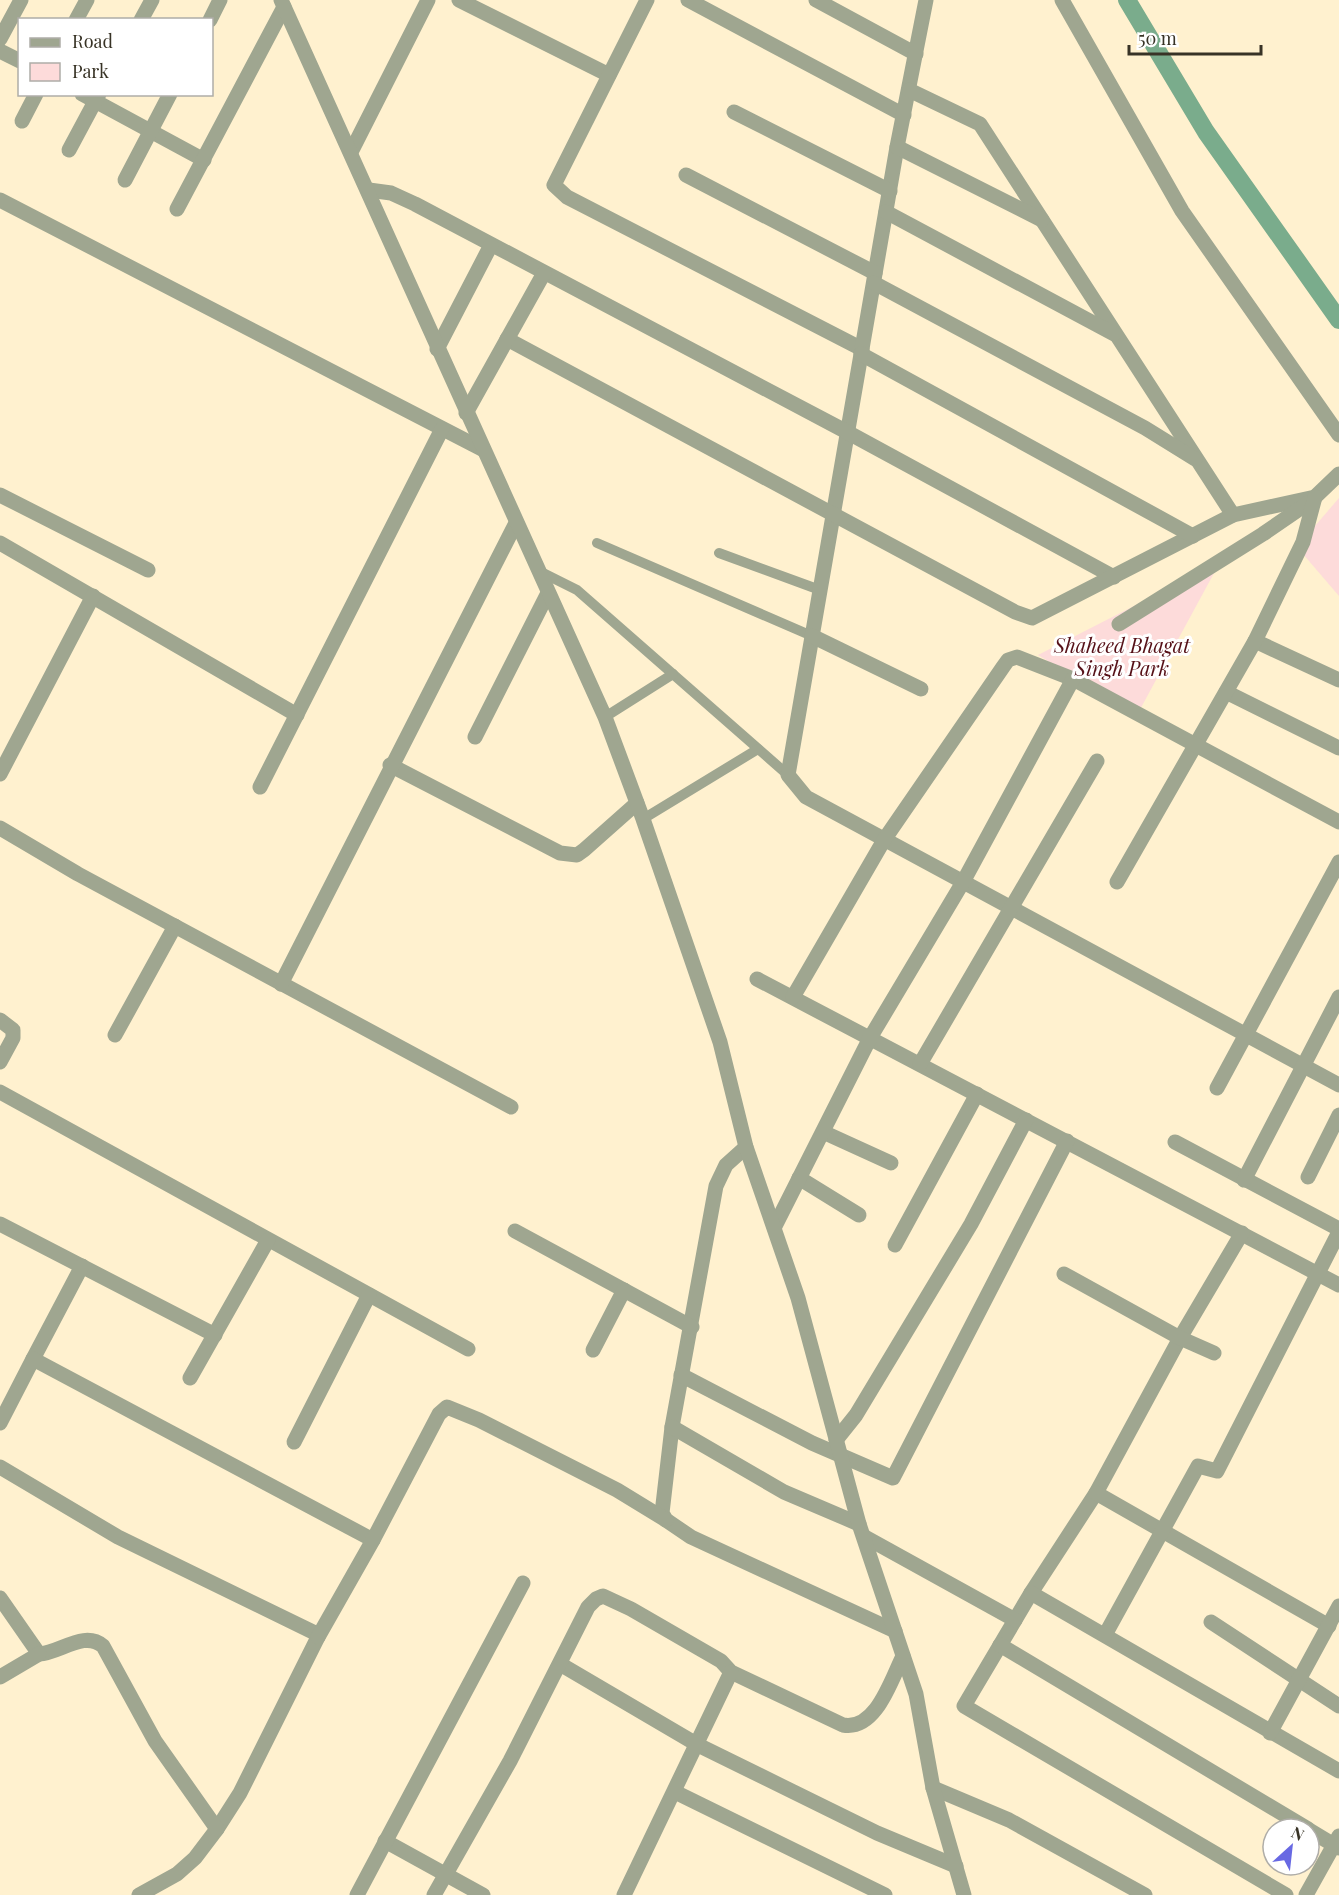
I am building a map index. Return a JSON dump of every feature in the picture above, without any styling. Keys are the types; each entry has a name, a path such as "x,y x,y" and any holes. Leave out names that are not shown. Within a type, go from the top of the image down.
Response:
{"street":[{"path":"0,39 21,0"},
{"path":"77,18 87,0"},
{"path":"142,18 152,0"},
{"path":"211,18 220,0"},
{"path":"351,152 428,0"},
{"path":"459,0 609,75"},
{"path":"647,0 556,178 554,185 558,191 861,351 1193,536"},
{"path":"688,0 904,115"},
{"path":"816,0 916,54"},
{"path":"926,0 897,147 788,776 806,797 1339,1084"},
{"path":"1062,0 1182,211 1339,435"},
{"path":"283,3 369,190 482,449 605,717 643,819 720,1042 746,1147 798,1298 862,1530 916,1694 933,1788 964,1895"},
{"path":"177,209 283,3"},
{"path":"0,51 18,61"},
{"path":"909,90 980,124 1233,515"},
{"path":"22,121 35,96"},
{"path":"125,180 169,96"},
{"path":"69,150 92,97 204,160"},
{"path":"734,112 890,191"},
{"path":"897,147 1042,220"},
{"path":"686,175 1145,428 1199,461"},
{"path":"369,190 391,193 491,245 847,432 1114,578"},
{"path":"0,200 482,449"},
{"path":"886,212 1116,335"},
{"path":"437,349 491,245"},
{"path":"466,413 544,273"},
{"path":"507,339 1015,612 1032,618 1233,515 1315,497"},
{"path":"260,787 442,429"},
{"path":"1119,624 1263,534 1315,497 1339,474"},
{"path":"0,495 147,570"},
{"path":"1117,882 1255,641 1303,542 1315,497"},
{"path":"281,984 390,765 516,523"},
{"path":"0,543 297,715"},
{"path":"475,737 548,593"},
{"path":"0,774 93,596"},
{"path":"812,636 921,689"},
{"path":"1255,641 1339,680"},
{"path":"794,998 884,840 1008,660 1017,657 1027,658 1073,679 1339,822"},
{"path":"775,1226 870,1038 963,882 1073,679"},
{"path":"1226,692 1339,748"},
{"path":"920,1064 1097,762"},
{"path":"390,765 560,853 569,855 584,850 637,803"},
{"path":"0,828 281,984 511,1107"},
{"path":"1217,1088 1339,862"},
{"path":"115,1035 175,926"},
{"path":"757,979 1339,1285"},
{"path":"1244,1180 1339,997"},
{"path":"0,1020 13,1030 13,1038 0,1062"},
{"path":"0,1092 468,1349"},
{"path":"895,1245 977,1094"},
{"path":"1308,1177 1339,1115"},
{"path":"836,1440 856,1415 959,1244 1026,1120"},
{"path":"823,1132 891,1163"},
{"path":"681,1375 840,1455 893,1478 1066,1141"},
{"path":"1105,1635 1164,1532 1198,1466 1217,1472 1339,1230 1175,1142"},
{"path":"666,1520 662,1513 661,1503 672,1427 719,1176 726,1165 746,1147"},
{"path":"799,1178 859,1215"},
{"path":"0,1224 215,1335"},
{"path":"515,1231 692,1327"},
{"path":"1242,1233 1180,1338 1096,1493 1030,1593 964,1706 1286,1895"},
{"path":"190,1378 268,1240"},
{"path":"0,1423 82,1266"},
{"path":"1064,1274 1180,1338 1214,1353"},
{"path":"593,1350 624,1290"},
{"path":"294,1442 369,1295"},
{"path":"33,1359 373,1540"},
{"path":"139,1895 177,1874 195,1858 240,1793 318,1636 373,1540 439,1414 447,1407 480,1420 617,1490 691,1536 894,1631"},
{"path":"672,1427 784,1492 862,1530 1015,1620"},
{"path":"0,1467 118,1537 318,1636"},
{"path":"1096,1493 1329,1626"},
{"path":"357,1895 524,1583"},
{"path":"1030,1593 1339,1771"},
{"path":"434,1895 510,1761 588,1608 596,1599 603,1596 721,1661 731,1672 843,1725 854,1727 863,1724 874,1711 903,1656"},
{"path":"0,1598 39,1654"},
{"path":"1270,1733 1339,1606"},
{"path":"1211,1622 1339,1706"},
{"path":"0,1677 39,1654 55,1652 82,1640 96,1640 103,1647 155,1741 217,1829"},
{"path":"1000,1645 1288,1817"},
{"path":"560,1664 698,1745 877,1833 956,1866"},
{"path":"626,1894 731,1672"},
{"path":"933,1788 1009,1820 1145,1895"},
{"path":"675,1792 885,1895"},
{"path":"1306,1895 1338,1843 1321,1835"},
{"path":"385,1841 444,1876 483,1895"}],"lane":[{"path":"597,543 812,636"},
{"path":"719,553 820,590"},
{"path":"538,570 577,590 788,776"},
{"path":"605,717 673,674"},
{"path":"643,819 758,749"}],"green space":[{"path":"1339,498 1339,596 1297,547"},
{"name":"Shaheed Bhagat Singh Park","path":"1220,562 1137,715 1038,655"}],"waterway":[{"path":"1127,0 1206,132 1339,320"}]}
